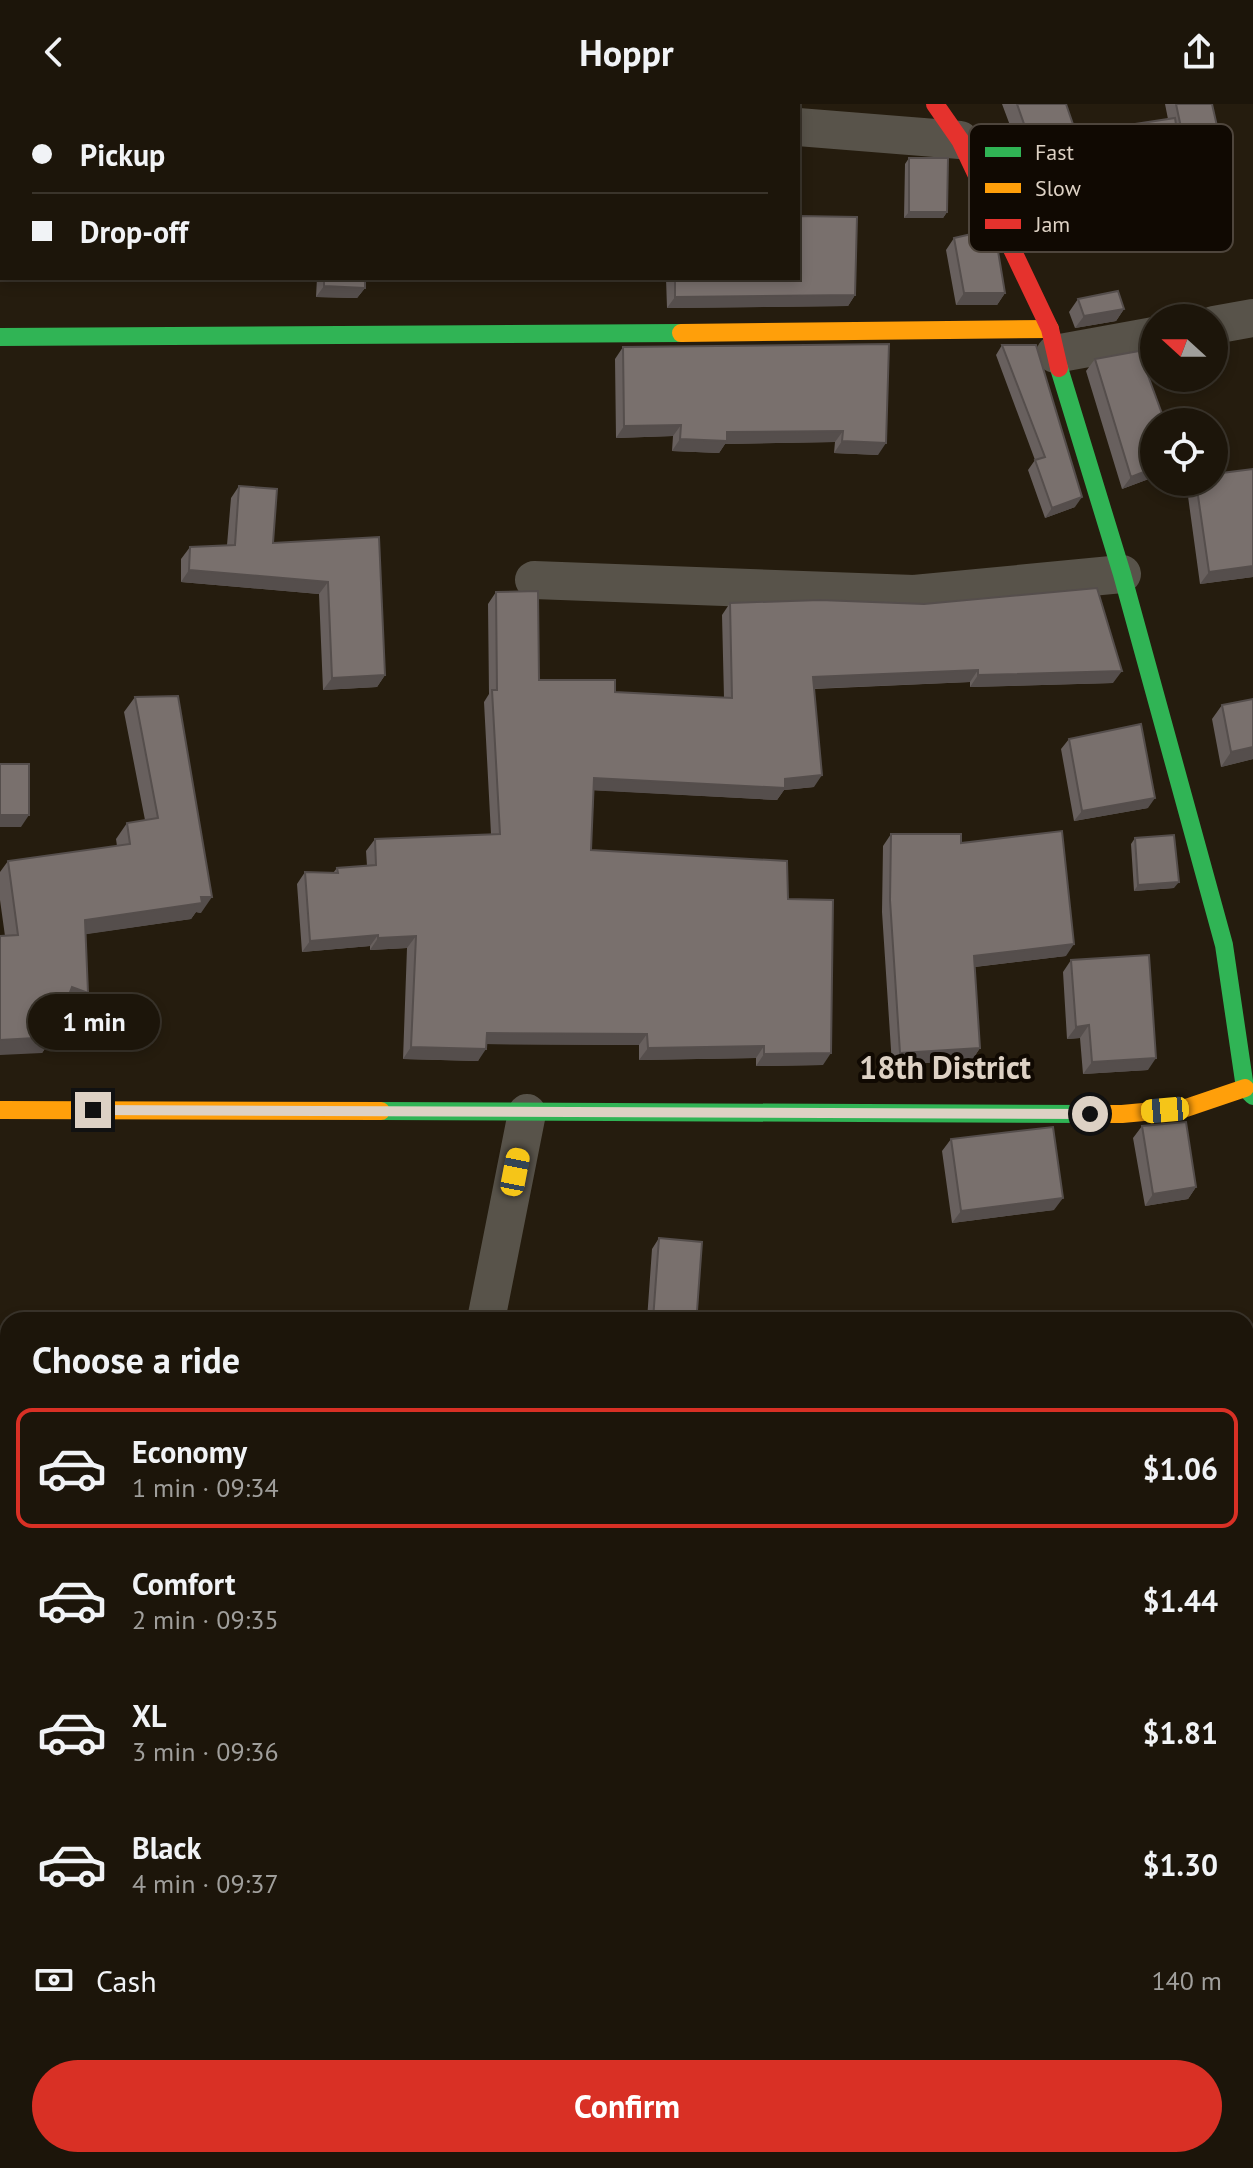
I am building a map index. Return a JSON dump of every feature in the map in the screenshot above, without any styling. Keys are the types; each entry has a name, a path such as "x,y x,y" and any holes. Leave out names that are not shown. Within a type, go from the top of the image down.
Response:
{"street":[{"path":"935,104 960,140 969,160"},
{"path":"800,127 960,140"},
{"path":"0,1110 1122,1114 1186,1108 1249,1092 1224,945 1122,574 1052,342 1011,252"},
{"path":"1228,322 1253,318"},
{"path":"0,337 1052,342 1140,337"},
{"path":"534,580 914,594 1122,574"},
{"path":"488,1312 527,1113"}],"building":[{"path":"1017,104 1066,104 1073,124 1024,124"},
{"path":"1176,104 1212,104 1216,124 1180,124"},
{"path":"1175,118 1176,124 1135,124"},
{"path":"909,158 948,158 947,212 909,212"},
{"path":"800,216 857,217 855,295 675,297 675,280 800,280"},
{"path":"969,235 969,252 998,252 1005,293 964,293 954,238"},
{"path":"324,280 365,280 365,288 324,286"},
{"path":"1118,291 1124,309 1084,316 1078,299"},
{"path":"889,344 886,443 842,441 843,431 727,432 727,441 680,439 681,425 624,426 623,347"},
{"path":"1002,345 1036,345 1082,497 1052,508 1035,460 1045,457"},
{"path":"1139,351 1140,392 1154,392 1160,408 1140,408 1140,473 1131,477 1095,359"},
{"path":"1253,469 1253,566 1209,572 1198,496 1228,496 1228,472"},
{"path":"239,486 277,489 273,543 379,537 385,675 332,678 328,582 189,570 190,547 235,545"},
{"path":"1097,588 1122,671 978,675 978,670 813,677 822,775 785,779 785,788 594,778 591,850 787,861 788,899 833,900 831,1053 764,1054 764,1046 648,1048 647,1034 487,1033 486,1049 411,1047 416,936 378,938 378,935 310,941 305,872 338,873 337,868 376,865 375,839 500,834 492,690 497,690 496,592 538,591 539,680 615,680 615,692 732,698 730,603 820,600 924,604"},
{"path":"178,696 212,897 201,897 202,903 85,920 88,993 72,987 53,1037 0,1040 0,936 18,935 8,861 130,844 127,823 158,818 135,697"},
{"path":"1253,699 1253,747 1231,752 1222,705"},
{"path":"1141,724 1155,798 1082,811 1069,739"},
{"path":"0,764 29,764 29,815 0,815"},
{"path":"1062,831 1074,944 974,956 980,1048 900,1053 890,900 891,834 961,834 961,843"},
{"path":"1174,835 1179,882 1138,885 1135,838"},
{"path":"1149,955 1156,1058 1092,1062 1089,1025 1076,1027 1071,960"},
{"path":"1186,1122 1196,1187 1153,1194 1142,1126"},
{"path":"1053,1127 1063,1198 961,1211 951,1139"},
{"path":"659,1238 702,1242 697,1311 702,1312 654,1312"}],"traffic: fast":[{"path":"0,337 681,333"},
{"path":"1059,368 1122,574 1224,945 1245,1088 1253,1096"},
{"path":"381,1111 1087,1114"}],"traffic: slow":[{"path":"681,333 1050,329"},
{"path":"1087,1114 1186,1108 1245,1088"},
{"path":"0,1110 381,1111"}],"traffic: jam":[{"path":"935,104 969,159"},
{"path":"1013,252 1050,329 1059,368"}],"district":[{"name":"18th District","path":"945,1067"}],"route":[{"path":"93,1110 1090,1114"}]}
